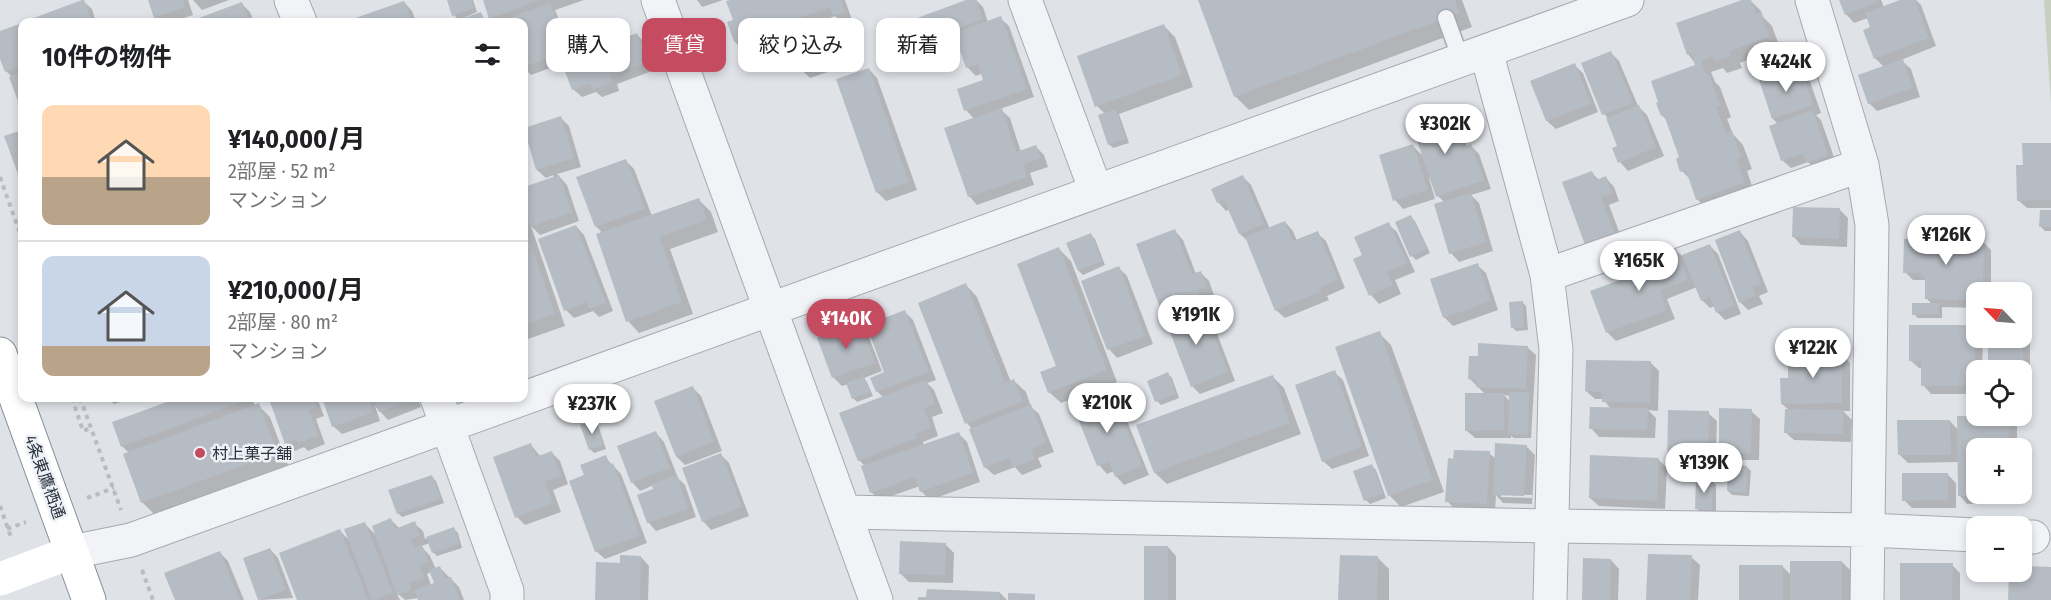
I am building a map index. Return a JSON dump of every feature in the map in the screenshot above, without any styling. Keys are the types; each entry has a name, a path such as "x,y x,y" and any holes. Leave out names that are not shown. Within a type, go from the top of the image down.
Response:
{"main road":[{"name":"4条東鷹栖通","path":"0,354 89,600"},
{"path":"0,579 72,552"}],"street":[{"path":"291,0 298,18"},
{"path":"658,0 876,600"},
{"path":"1025,0 1096,191"},
{"path":"528,384 771,309 1627,0"},
{"path":"1812,0 1862,165 1872,225 1867,600"},
{"path":"1473,55 1547,275 1556,349 1550,600"},
{"path":"1547,275 1862,165"},
{"path":"72,552 130,540 442,411 471,402"},
{"path":"442,411 507,591 507,600"},
{"path":"845,512 1868,530 1966,534"}],"lane":[{"path":"1446,18 1473,55"}],"path":[{"path":"0,177 18,228"},
{"path":"73,402 83,431 91,428"},
{"path":"81,402 153,600"}],"green space":[{"path":"2044,0 2051,0 2051,104"}],"building":[{"path":"84,0 91,18 34,18"},
{"path":"148,0 183,0 185,7 154,18"},
{"path":"447,0 471,0 474,8 452,16"},
{"path":"483,0 540,0 492,18 489,18"},
{"path":"841,0 845,12 833,16 830,7 800,18 738,18 738,41 734,42 727,22 733,20 726,1"},
{"path":"966,0 976,0 983,19 960,27 960,18 917,18"},
{"path":"1198,0 1455,0 1459,13 1234,97"},
{"path":"1742,0 1751,0 1756,14 1761,12 1769,37 1730,51 1731,56 1715,62 1712,56 1701,61 1706,74 1709,74 1720,105 1716,107 1726,133 1732,131 1741,157 1737,159 1744,183 1696,200 1686,170 1680,172 1676,159 1679,157 1664,115 1661,116 1656,103 1658,102 1651,81 1695,65 1691,53 1687,55 1676,23"},
{"path":"1839,0 1877,0 1878,2 1845,15"},
{"path":"1900,0 1915,0 1929,38 1874,59 1863,30 1870,27 1865,13"},
{"path":"404,1 410,18 355,18"},
{"path":"242,2 248,18 199,18"},
{"path":"550,3 556,18 546,18 546,58 528,65 528,18 509,18"},
{"path":"481,12 483,18 464,18"},
{"path":"1001,16 1027,89 964,111 957,89 983,80 978,64 966,68 960,50 960,31"},
{"path":"18,24 18,67 5,72 0,59 0,31"},
{"path":"1164,24 1182,75 1095,107 1077,56"},
{"path":"637,33 642,46 642,64 630,69 630,36"},
{"path":"1611,51 1633,103 1602,115 1581,63"},
{"path":"1903,59 1913,88 1868,104 1858,75"},
{"path":"1575,63 1591,104 1546,121 1530,81"},
{"path":"1800,66 1813,105 1772,119 1759,80"},
{"path":"869,68 909,182 876,193 836,79 864,72 864,70"},
{"path":"565,72 621,72 610,76 612,82 592,90 590,83 572,90"},
{"path":"18,74 18,101 9,77"},
{"path":"1639,105 1656,147 1618,163 1612,148 1617,146 1606,118"},
{"path":"1002,108 1016,152 1036,145 1041,158 1023,165 1027,177 968,197 944,128"},
{"path":"1116,109 1126,139 1108,145 1098,115"},
{"path":"1433,109 1441,133 1456,127 1463,147 1471,144 1484,180 1436,197 1409,117"},
{"path":"1813,110 1828,155 1806,163 1803,153 1781,161 1769,126"},
{"path":"561,116 574,158 536,170 528,142 528,127"},
{"path":"18,131 18,174 4,136"},
{"path":"2022,143 2051,143 2051,200 2017,201 2016,165 2023,165"},
{"path":"1413,144 1428,190 1393,201 1379,155"},
{"path":"626,159 645,209 595,227 576,177"},
{"path":"1592,171 1596,180 1606,176 1612,193 1601,197 1615,234 1585,245 1562,182"},
{"path":"559,175 572,212 530,227 528,186"},
{"path":"1243,175 1264,224 1239,234 1224,200 1217,203 1211,189"},
{"path":"1471,193 1486,242 1449,254 1434,204"},
{"path":"699,198 707,220 660,237 682,302 626,322 596,234"},
{"path":"1793,207 1840,208 1839,239 1792,237"},
{"path":"2040,210 2051,210 2051,227 2039,227"},
{"path":"1411,215 1427,249 1410,257 1395,222"},
{"path":"1285,221 1293,241 1318,231 1338,280 1320,288 1321,291 1275,311 1245,237"},
{"path":"1389,222 1407,263 1387,272 1393,285 1369,296 1353,259 1362,255 1354,237"},
{"path":"576,225 606,303 589,309 587,302 564,311 538,239"},
{"path":"1175,229 1192,274 1201,271 1207,287 1198,290 1202,298 1162,313 1136,244"},
{"path":"1740,230 1761,284 1752,287 1755,296 1739,303 1715,240"},
{"path":"1091,233 1102,261 1078,271 1066,243"},
{"path":"528,236 555,314 528,324"},
{"path":"1904,239 1984,240 1983,282 1966,282 1966,300 1925,299 1925,277 1921,277 1921,273 1903,273"},
{"path":"1710,244 1734,305 1716,313 1710,297 1701,301 1682,255"},
{"path":"1059,247 1107,370 1048,393 1040,372 1056,366 1017,264"},
{"path":"1676,248 1688,280 1660,290 1667,310 1606,333 1590,291 1650,269 1647,259"},
{"path":"1478,263 1491,301 1443,318 1430,279"},
{"path":"1119,266 1145,336 1107,350 1081,281"},
{"path":"966,283 1005,383 1014,379 1023,401 965,424 918,303"},
{"path":"1523,301 1524,327 1511,328 1509,302"},
{"path":"1912,303 1939,303 1939,314 1912,315"},
{"path":"1202,305 1228,372 1191,387 1165,319"},
{"path":"905,310 929,372 876,392 870,378 884,372 866,325"},
{"path":"859,322 875,363 832,378 817,338"},
{"path":"1909,325 1966,325 1966,348 1975,348 1975,360 1966,360 1966,386 1921,386 1921,361 1909,361"},
{"path":"1380,331 1433,480 1388,496 1335,347"},
{"path":"1478,343 1528,346 1526,389 1476,387 1476,380 1468,379 1469,356 1478,356"},
{"path":"1988,348 2023,348 2023,360 1988,360"},
{"path":"1842,353 1842,403 1781,404 1780,378 1788,378 1788,354"},
{"path":"1586,360 1651,361 1650,403 1602,402 1602,392 1585,391"},
{"path":"1335,370 1362,447 1322,462 1295,385"},
{"path":"1168,372 1176,394 1155,402 1147,381"},
{"path":"1273,375 1290,423 1154,473 1136,425"},
{"path":"864,376 870,392 852,399 846,383"},
{"path":"926,380 935,404 924,408 931,428 915,434 917,438 858,461 839,413"},
{"path":"693,386 714,442 676,457 654,401"},
{"path":"1111,391 1142,466 1115,477 1109,462 1097,466 1073,406"},
{"path":"1509,392 1529,392 1528,435 1508,434"},
{"path":"1465,393 1504,393 1504,430 1465,431"},
{"path":"167,402 240,402 121,447 112,422"},
{"path":"270,402 315,402 317,407 309,410 318,436 298,443 296,439 285,444"},
{"path":"323,402 369,402 373,412 332,427"},
{"path":"375,402 405,402 379,412"},
{"name":"村上菓子舗","path":"259,403 277,453 141,503 123,454"},
{"path":"1031,404 1046,443 1031,449 1035,459 1013,468 1009,458 984,468 969,429"},
{"path":"1590,407 1648,408 1647,430 1589,429"},
{"path":"1719,408 1752,409 1751,453 1719,452"},
{"path":"1785,409 1844,410 1843,434 1784,433"},
{"path":"1668,410 1709,411 1708,472 1667,471"},
{"path":"1957,416 1966,416 1966,426 2009,426 2009,438 1966,438 1966,496 1958,496"},
{"path":"594,419 603,445 589,450 580,425"},
{"path":"1897,420 1950,420 1951,455 1898,455"},
{"path":"656,431 670,468 631,483 617,446"},
{"path":"959,432 973,473 920,492 915,477 870,493 861,466"},
{"path":"531,443 536,457 552,451 561,476 545,481 553,503 515,518 493,457"},
{"path":"1495,443 1527,445 1524,496 1493,495"},
{"path":"1454,450 1490,451 1487,504 1445,502 1448,458 1453,459"},
{"path":"721,453 742,507 702,522 682,468"},
{"path":"606,455 610,465 613,463 640,535 595,552 569,481 584,475 580,465"},
{"path":"1590,455 1659,458 1657,501 1589,498"},
{"path":"1372,464 1383,494 1364,501 1353,471"},
{"path":"1728,464 1747,466 1746,493 1727,491"},
{"path":"1902,473 1948,473 1948,500 1902,501"},
{"path":"432,475 441,499 397,514 388,490"},
{"path":"677,475 688,509 647,523 637,495 653,489 652,484"},
{"path":"1696,479 1713,479 1712,510 1695,509"},
{"path":"391,518 395,529 415,521 420,536 411,539 414,548 422,545 429,562 420,565 424,578 409,583 412,590 397,595 372,526"},
{"path":"365,522 393,593 374,600 372,600 344,529"},
{"path":"454,527 459,544 432,553 426,537"},
{"path":"340,529 368,600 297,600 279,553"},
{"path":"900,541 946,543 945,575 899,574"},
{"path":"1144,546 1168,546 1168,600 1144,600"},
{"path":"270,548 286,590 258,600 243,558"},
{"path":"220,551 240,600 175,600 164,573"},
{"path":"1648,554 1692,555 1690,600 1646,600"},
{"path":"620,555 641,556 640,600 595,600 596,562 620,563"},
{"path":"1340,555 1378,556 1377,600 1338,600"},
{"path":"1583,558 1611,559 1610,600 1582,600"},
{"path":"1790,561 1842,561 1842,600 1790,600"},
{"path":"1900,563 1953,563 1952,600 1900,600"},
{"path":"1739,565 1783,565 1783,600 1739,600"},
{"path":"440,566 445,579 451,577 460,600 418,600 414,590 434,583 429,570"},
{"path":"2032,566 2051,567 2051,600 2008,600 2009,582 2032,582"},
{"path":"927,589 1000,592 1000,600 918,600 918,597 926,597"},
{"path":"1008,593 1035,594 1035,600 1008,600"}],"place":[{"name":"村上菓子舗","path":"200,453"}]}
